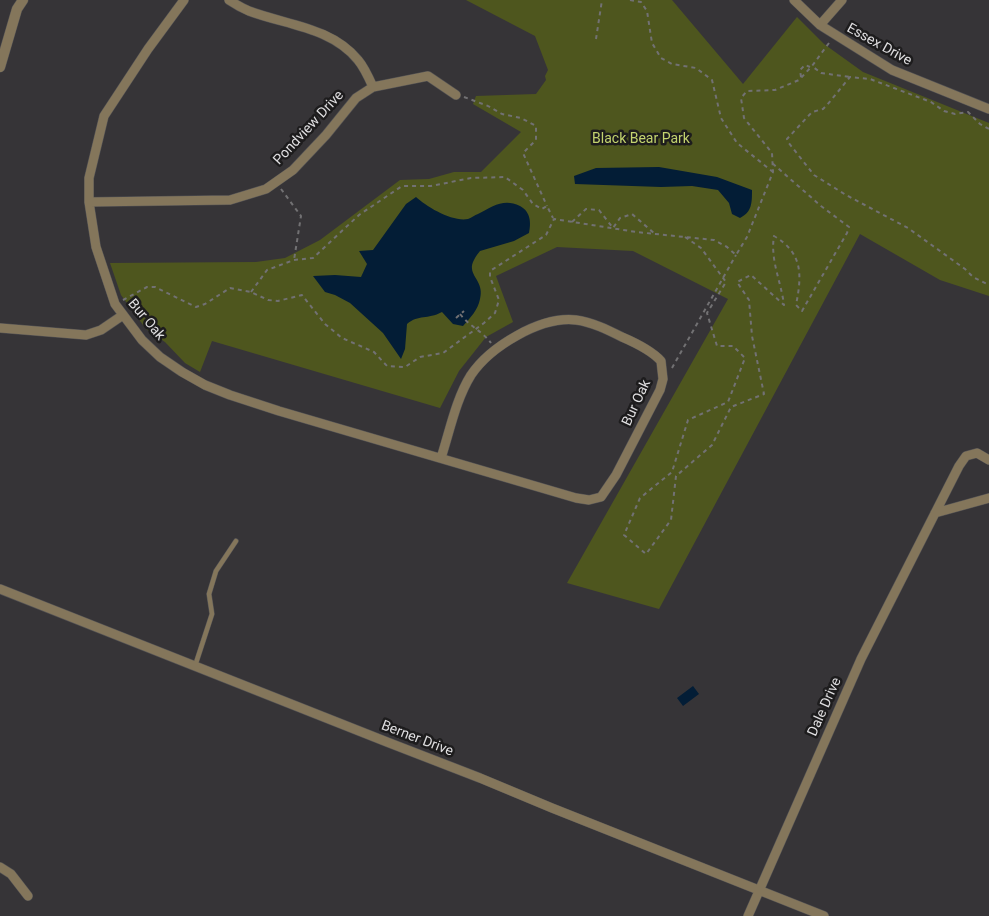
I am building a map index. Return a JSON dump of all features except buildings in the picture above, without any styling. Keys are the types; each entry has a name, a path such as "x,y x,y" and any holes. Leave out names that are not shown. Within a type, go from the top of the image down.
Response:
{"street":[{"path":"0,67 17,9 23,0"},
{"name":"Bur Oak","path":"184,0 148,49 104,116 89,178 89,202 96,247 115,304 142,340 160,357 205,385 279,411 576,498 589,500 601,497 616,475 660,390 663,379 661,361 643,348 607,330 574,320 557,321 538,326 496,348 471,375 462,393 441,458"},
{"path":"229,0 248,11 308,28 348,49 359,61 374,87"},
{"name":"Essex Drive","path":"794,0 834,36 892,70 989,109"},
{"path":"820,25 842,0"},
{"name":"Pondview Drive","path":"89,202 230,200 266,189 293,170 326,135 356,98 374,87 428,76 456,95"},
{"path":"0,328 86,335 101,330 123,315"},
{"name":"Dale Drive","path":"748,916 861,659 959,466 966,456 977,453 989,460"},
{"path":"935,512 989,498"},
{"name":"Berner Drive","path":"0,589 824,916"},
{"path":"0,867 11,874 28,896"}],"lane":[{"path":"195,666 212,614 209,594 211,586 216,571 236,541"}],"path":[{"path":"596,39 602,0"},
{"path":"630,0 641,2 648,11 652,43 660,58 672,64 696,68 712,80 721,118 737,143 773,172"},
{"path":"663,370 673,367 747,237 773,172 772,153 744,118 741,98 747,91 775,90 799,80 834,36"},
{"path":"801,77 800,70 805,65 821,72 870,79 931,102 950,113 968,112 980,124 989,129"},
{"path":"850,77 823,109 812,112 787,139 788,142 814,175 846,195 908,228 965,269 973,277 989,284"},
{"path":"456,95 488,106 502,114 521,118 536,126 536,140 523,154 554,218 655,234 714,240 727,247 736,255"},
{"path":"685,237 701,248 726,282 707,313 717,346 733,346 745,358 728,402 688,420 672,472 640,498 624,535 646,554 671,520 676,476 712,445 731,407 764,394 752,336 749,300 737,282 751,275 784,305 783,292 772,250 774,236 784,242 798,260 800,287 796,305 802,311 849,226 821,206 772,163"},
{"path":"251,292 267,270 294,260 314,258 360,215 402,186 431,186 471,178 505,177 523,190 533,204 542,209 547,206"},
{"path":"275,182 301,216 294,260"},
{"path":"572,222 586,209 599,210 613,228"},
{"path":"613,228 620,218 632,214 655,234"},
{"path":"115,304 147,287 155,287 196,307 205,304 230,288 251,292 268,300 278,301 302,295 325,324 342,338 374,352 387,366 405,367 420,357 444,353 495,313 499,300 490,277 490,271 546,235 554,218"},
{"path":"456,318 464,311"},
{"path":"460,314 469,326 477,328 496,348"}],"green space":[{"name":"Black Bear Park","path":"466,0 672,0 743,84 797,17 824,44 863,72 989,123 989,296 940,280 860,234 659,609 567,583 728,299 633,251 557,247 496,276 513,322 486,337 459,371 440,408 212,341 200,372 185,363 165,342 146,329 121,295 110,263 256,262 285,258 320,240 400,180 429,179 454,172 481,172 521,132 473,104 476,96 536,94 546,80 545,76 548,70 535,36"}],"water":[{"path":"659,167 717,177 752,190 749,210 740,218 732,214 729,203 718,190 692,186 661,187 575,184 574,176 596,168"},
{"path":"416,197 440,213 462,219 469,219 499,204 514,204 524,208 526,211 530,222 530,229 529,233 514,241 480,251 477,255 472,269 481,289 481,294 476,310 463,326 453,324 442,312 411,321 407,324 405,349 401,359 383,333 350,303 325,292 313,276 361,277 367,264 359,251 373,250 406,204"},
{"path":"693,686 699,694 683,706 677,698"}]}
